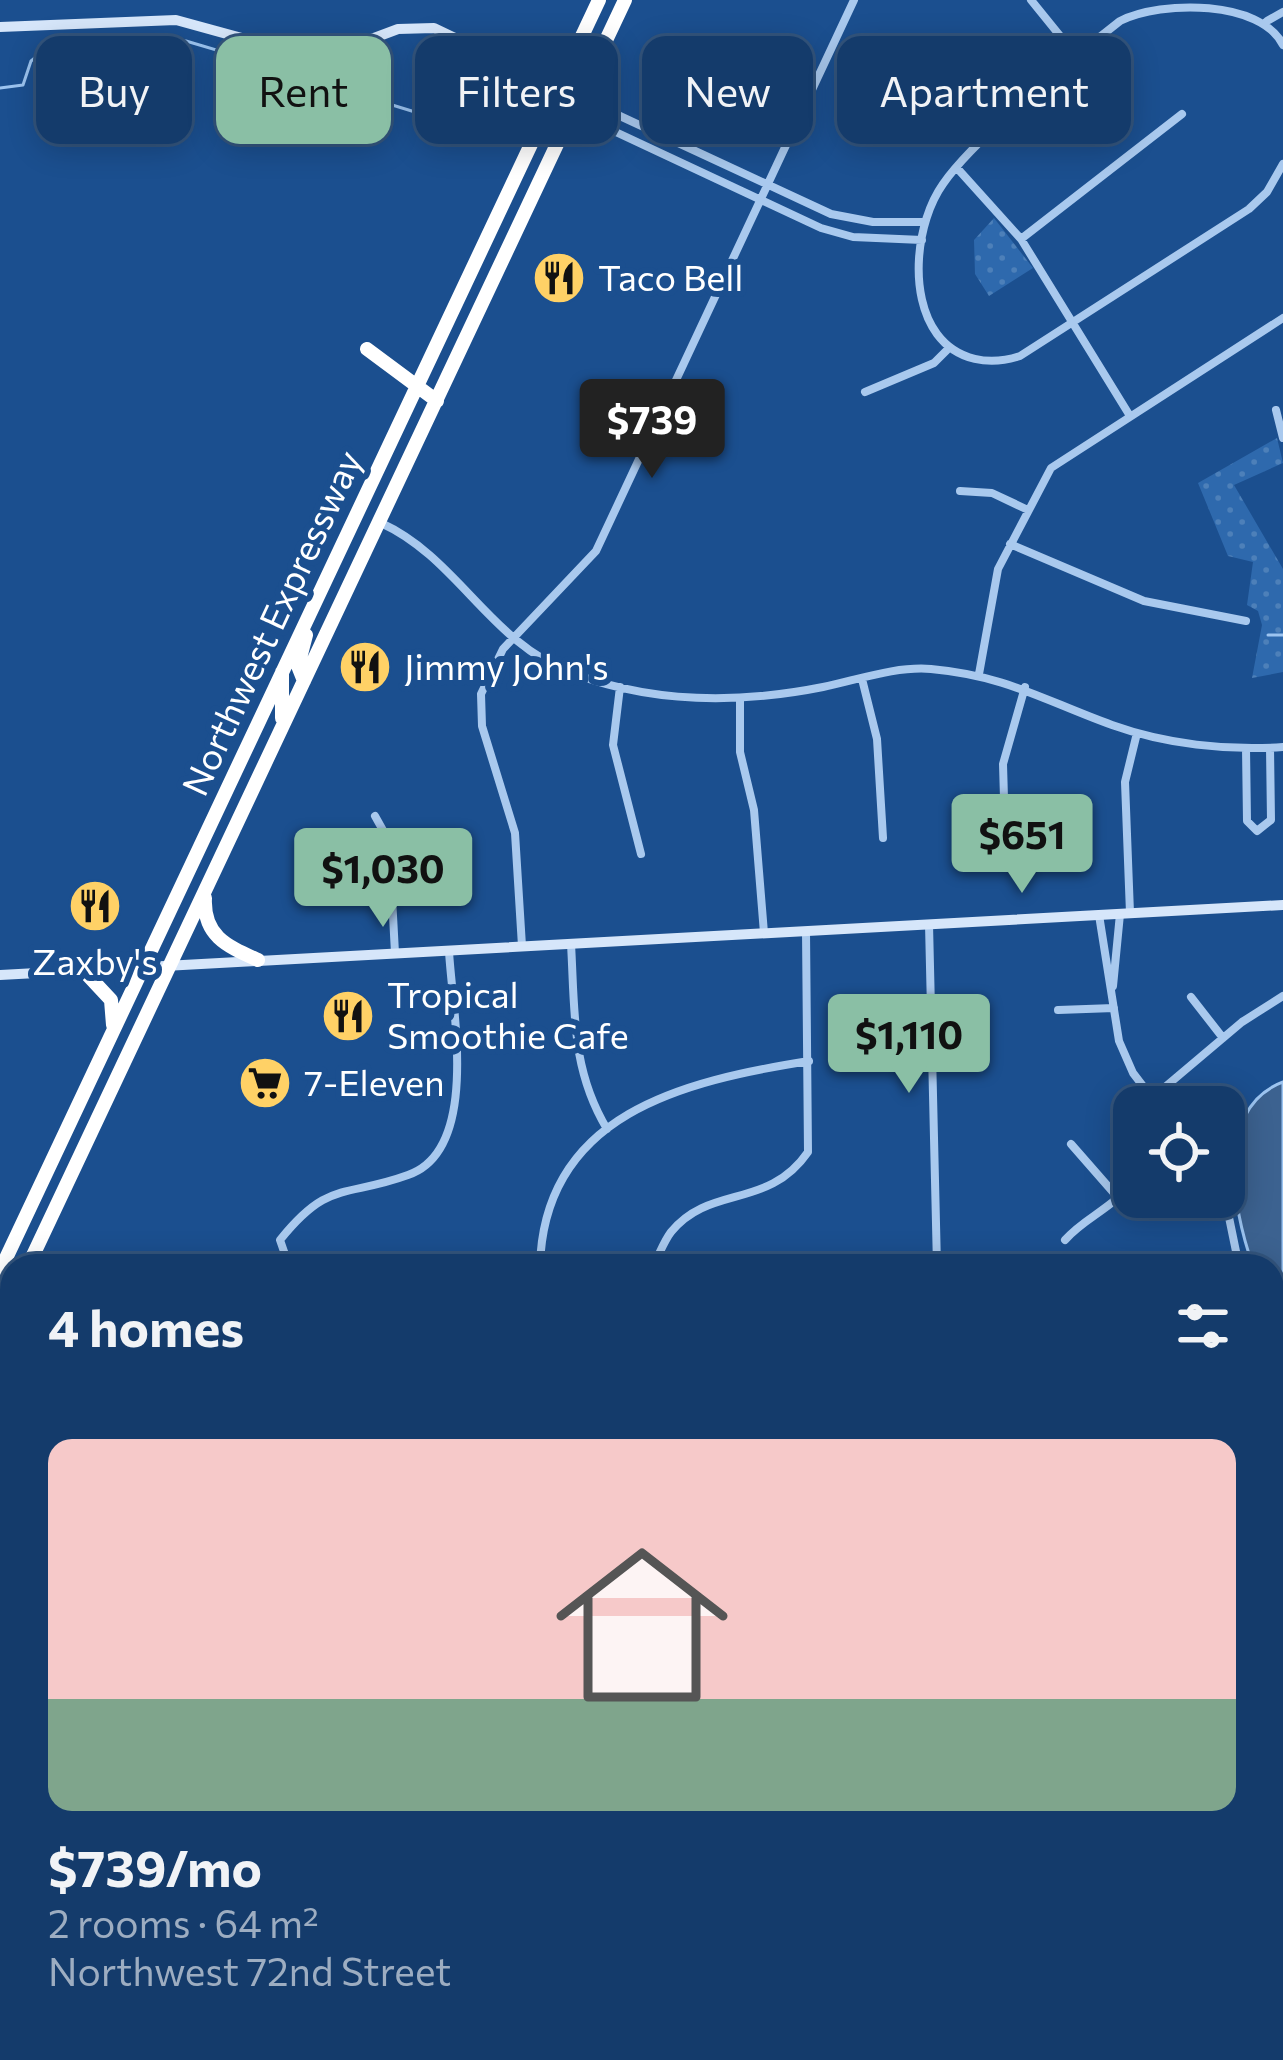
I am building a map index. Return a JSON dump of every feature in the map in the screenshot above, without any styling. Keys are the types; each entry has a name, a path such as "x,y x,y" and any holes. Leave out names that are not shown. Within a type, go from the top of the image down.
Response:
{"highway":[{"name":"Northwest Expressway","path":"582,36 599,0"},
{"name":"Northwest Expressway","path":"608,36 625,0"},
{"name":"Northwest Expressway","path":"8,1254 531,144"},
{"name":"Northwest Expressway","path":"34,1254 556,144"},
{"path":"409,402 403,386 366,353 436,401"},
{"path":"304,681 298,666 310,613"},
{"path":"280,735 286,682 282,673"},
{"path":"205,893 211,932 258,960"},
{"path":"83,970 111,1000 113,1031"},
{"path":"47,1171 68,1181"}],"main road":[{"path":"0,27 176,20 318,59 387,32 419,27 456,36"},
{"path":"0,975 1283,905"}],"street":[{"path":"522,946 515,833 480,713 484,680 511,640 596,551 854,0"},
{"path":"1031,0 1060,36"},
{"path":"1106,36 1133,14 1237,8 1267,21 1283,45"},
{"path":"1267,21 1283,12"},
{"path":"1021,239 1182,115"},
{"path":"618,122 842,217 926,222"},
{"path":"618,126 759,200 853,237 922,240"},
{"path":"983,144 957,167 926,222 922,240 923,304 949,347 981,360 1009,359 1074,322 1249,208 1283,164"},
{"path":"957,167 1021,239 1130,416"},
{"path":"979,674 996,578 1052,468 1283,318"},
{"path":"865,392 934,363 949,347"},
{"path":"1276,410 1283,438"},
{"path":"960,490 992,493 1028,510"},
{"path":"379,522 447,569 511,640 550,664 620,687 740,701 922,668 979,674 1025,687 1137,733 1246,748 1283,747"},
{"path":"1010,544 1144,601 1246,621"},
{"path":"862,680 877,740 883,838"},
{"path":"620,687 613,745 641,854"},
{"path":"1004,833 1003,764 1025,687"},
{"path":"740,701 740,752 756,826 764,933"},
{"path":"1113,987 1125,914 1126,782 1137,733"},
{"path":"1246,748 1247,821 1257,831 1270,820 1270,748"},
{"path":"375,816 389,841 395,953"},
{"path":"1099,915 1123,1053 1145,1086"},
{"path":"929,924 937,1254"},
{"path":"659,1254 671,1231 698,1210 791,1177 808,1152 806,929"},
{"path":"571,944 579,1066 585,1091 607,1129"},
{"path":"285,1254 280,1240 320,1198 412,1175 434,1157 455,1118 448,951"},
{"path":"1174,1086 1223,1038 1283,996"},
{"path":"1191,997 1223,1038"},
{"path":"1058,1010 1114,1007"},
{"path":"540,1254 541,1227 550,1195 582,1150 626,1113 666,1094 737,1072 808,1061"},
{"path":"1070,1144 1113,1192"},
{"path":"1065,1240 1086,1219 1113,1204"},
{"path":"1229,1218 1237,1254"}],"shaded area":[{"path":"994,218 1033,268 989,296 975,274 974,240"},
{"path":"1277,438 1283,463 1234,485 1283,569 1283,672 1252,678 1262,625 1258,611 1247,605 1253,562 1228,556 1198,483"},
{"path":"1283,1082 1283,1254 1250,1254 1240,1218 1245,1218 1246,1114 1261,1095"}],"waterway":[{"path":"0,88 23,85 31,61 41,53 111,43 186,41 216,50"},
{"path":"391,105 415,112"},
{"path":"1268,635 1283,635"}],"place":[{"name":"Taco Bell","path":"559,278"},
{"name":"Jimmy John's","path":"365,667"},
{"name":"Zaxby's","path":"95,906"},
{"name":"Tropical Smoothie Cafe","path":"348,1016"},
{"name":"7-Eleven","path":"265,1083"}]}
